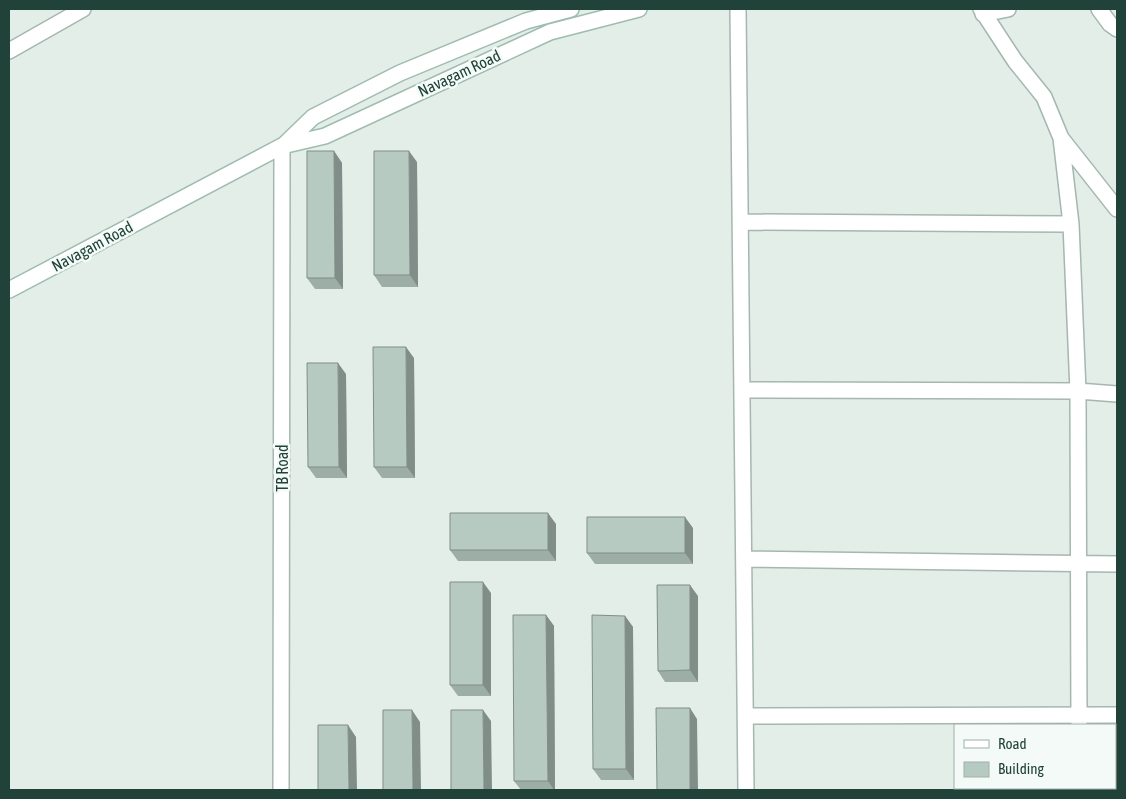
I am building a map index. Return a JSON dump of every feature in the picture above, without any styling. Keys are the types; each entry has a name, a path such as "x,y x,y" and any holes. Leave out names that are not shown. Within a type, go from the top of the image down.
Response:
{"street":[{"path":"9,52 83,9"},
{"name":"Navagam Road","path":"282,146 313,117 400,73 526,21 571,9"},
{"name":"Navagam Road","path":"9,290 282,146 325,136 550,32 640,9"},
{"path":"738,9 742,222 746,790"},
{"path":"1008,9 982,11 1015,61 1044,96 1060,138 1071,224 1078,391 1079,720"},
{"path":"1099,9 1110,24 1117,29"},
{"path":"1060,138 1117,210"},
{"name":"TB Road","path":"282,146 282,790"},
{"path":"742,222 1071,224"},
{"path":"742,390 1078,391 1117,394"},
{"path":"744,559 1079,565 1117,564"},
{"path":"746,716 1079,720 1117,715"}],"building":[{"path":"307,151 334,151 335,278 307,278"},
{"path":"374,151 409,151 410,275 374,275"},
{"path":"373,347 406,347 407,467 374,467"},
{"path":"307,363 338,363 339,467 308,467"},
{"path":"450,513 548,513 548,550 450,550"},
{"path":"587,517 685,517 685,553 587,553"},
{"path":"450,582 483,582 483,685 450,685"},
{"path":"657,585 690,585 690,670 658,671"},
{"path":"513,615 546,615 548,781 514,781"},
{"path":"592,615 625,616 626,769 593,769"},
{"path":"656,708 690,708 690,790 657,790"},
{"path":"383,710 412,710 413,790 383,790"},
{"path":"451,710 483,710 484,790 451,790"},
{"path":"318,725 348,725 349,790 318,790"}]}
